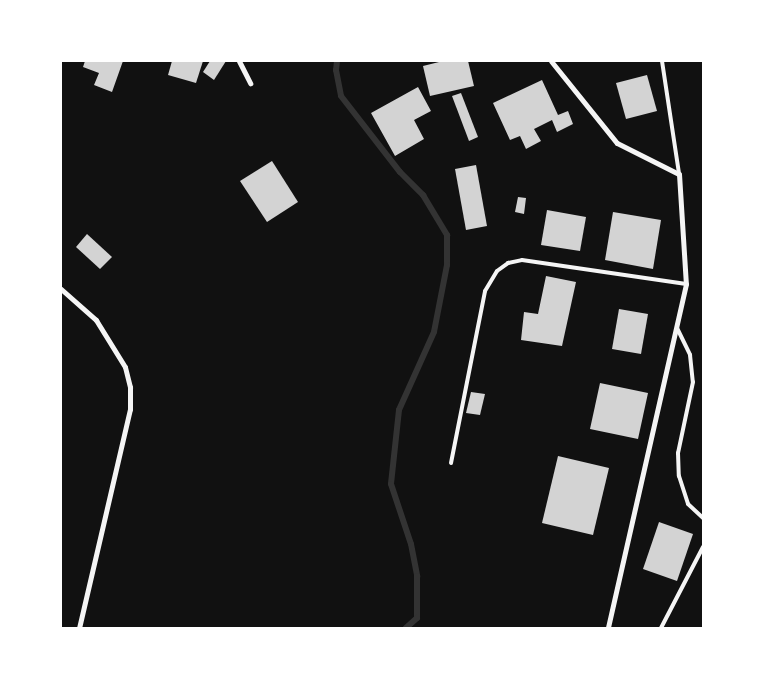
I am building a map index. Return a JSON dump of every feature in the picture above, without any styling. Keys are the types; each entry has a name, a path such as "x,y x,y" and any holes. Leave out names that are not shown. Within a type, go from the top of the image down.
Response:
{"street":[{"path":"239,61 250,83"},
{"path":"551,61 617,143 679,174 686,284 608,628"},
{"path":"61,289 96,320 125,367 130,387 130,409 79,628"}],"lane":[{"path":"662,61 679,174"},
{"path":"450,463 486,291 497,271 508,263 522,260 686,284"},
{"path":"676,328 690,355 693,382 678,453 679,476 688,504 703,518"},
{"path":"661,628 703,547"}],"building":[{"path":"85,61 123,61 112,92 94,85 99,73 83,67"},
{"path":"172,61 203,61 196,83 168,75"},
{"path":"210,61 226,61 214,80 203,72"},
{"path":"443,61 468,61 474,86 430,96 423,66"},
{"path":"647,75 657,111 626,119 616,83"},
{"path":"542,80 558,115 568,111 573,124 557,132 552,120 534,129 541,141 526,149 520,136 510,140 493,103"},
{"path":"418,87 431,111 414,120 424,139 395,156 371,113"},
{"path":"461,93 478,137 469,141 452,96"},
{"path":"272,161 298,202 267,222 240,181"},
{"path":"476,165 487,226 466,230 455,169"},
{"path":"518,197 526,198 524,214 515,212"},
{"path":"547,210 586,217 580,251 541,245"},
{"path":"613,212 661,220 653,269 605,260"},
{"path":"87,234 112,257 100,269 76,247"},
{"path":"546,276 576,282 562,346 521,340 524,312 538,314"},
{"path":"619,309 648,314 641,354 612,349"},
{"path":"600,383 648,393 638,439 590,429"},
{"path":"471,392 485,394 480,415 466,413"},
{"path":"558,456 609,468 593,535 542,523"},
{"path":"659,522 693,534 677,581 643,569"}],"waterway":[{"path":"337,61 336,70 341,96 400,172 423,195 447,235 447,265 434,332 399,410 391,484 411,544 417,576 417,618 406,628"}]}
